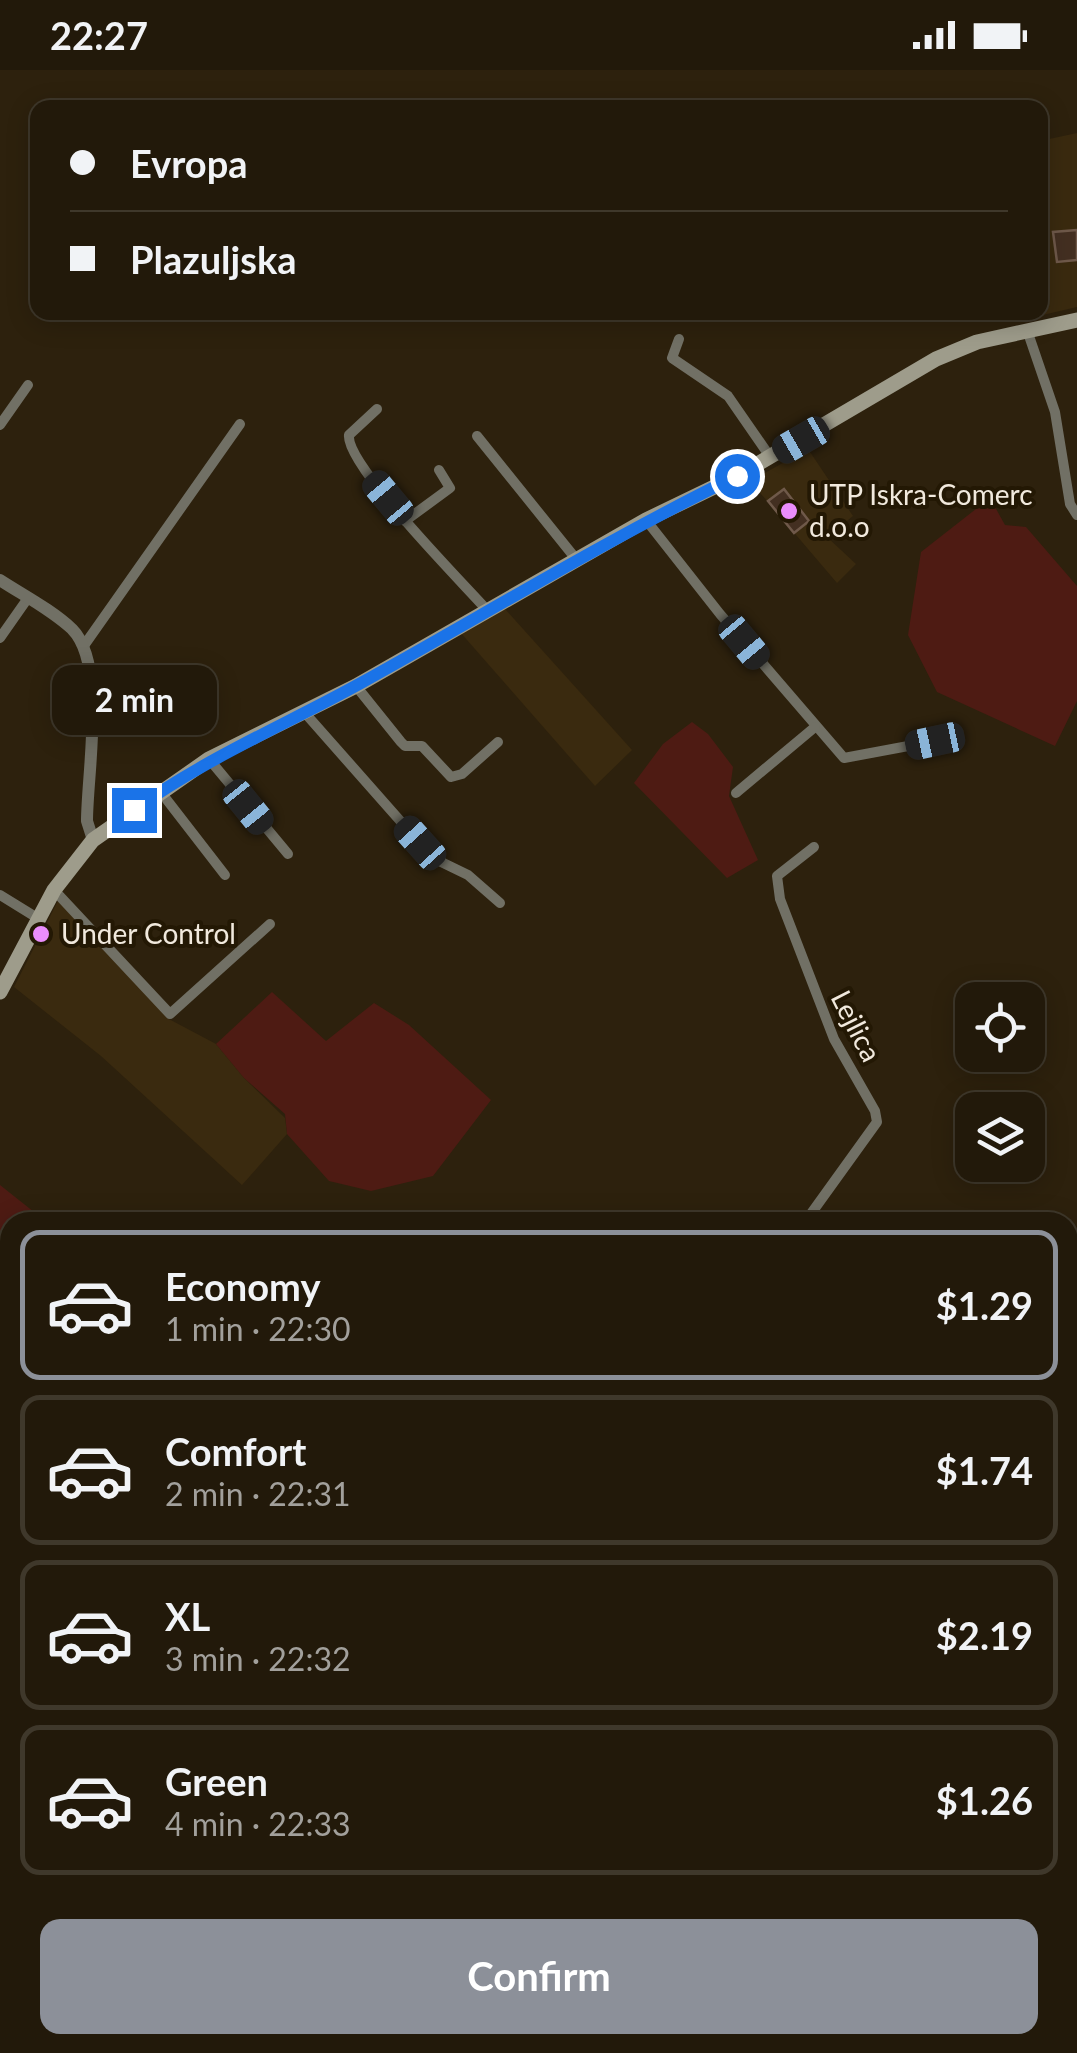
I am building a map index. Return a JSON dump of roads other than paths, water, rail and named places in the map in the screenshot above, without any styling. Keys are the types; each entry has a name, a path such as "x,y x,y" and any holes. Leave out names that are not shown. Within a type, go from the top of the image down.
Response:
{"main road":[{"path":"0,992 54,890 93,840 209,759 356,686 646,520 771,458 936,359 977,342 1077,320"}],"street":[{"path":"1026,330 1055,412 1070,504 1077,515"},
{"path":"679,339 672,358 728,396 771,458"},
{"path":"0,425 28,385"},
{"path":"378,409 354,429 348,446 405,521 486,609"},
{"path":"83,648 240,424"},
{"path":"477,436 576,559"},
{"path":"405,521 450,488 439,470"},
{"path":"646,520 815,727 847,758 935,741 955,744"},
{"path":"0,580 71,629 83,648 92,674 87,821 93,840"},
{"path":"0,638 28,598"},
{"path":"356,686 401,742 422,746 451,777 462,774 498,742"},
{"path":"304,713 433,858 468,875 500,903"},
{"path":"736,793 815,727"},
{"path":"209,759 288,854"},
{"path":"160,791 225,874"},
{"name":"Lejlica","path":"812,1212 877,1122 875,1111 827,1023 780,899 777,876 814,847"},
{"path":"54,890 170,1014 270,924"},
{"path":"0,895 39,919"}],"place":[{"name":"UTP Iskra-Comerc d.o.o","path":"789,511"},
{"name":"Under Control","path":"41,934"}]}
